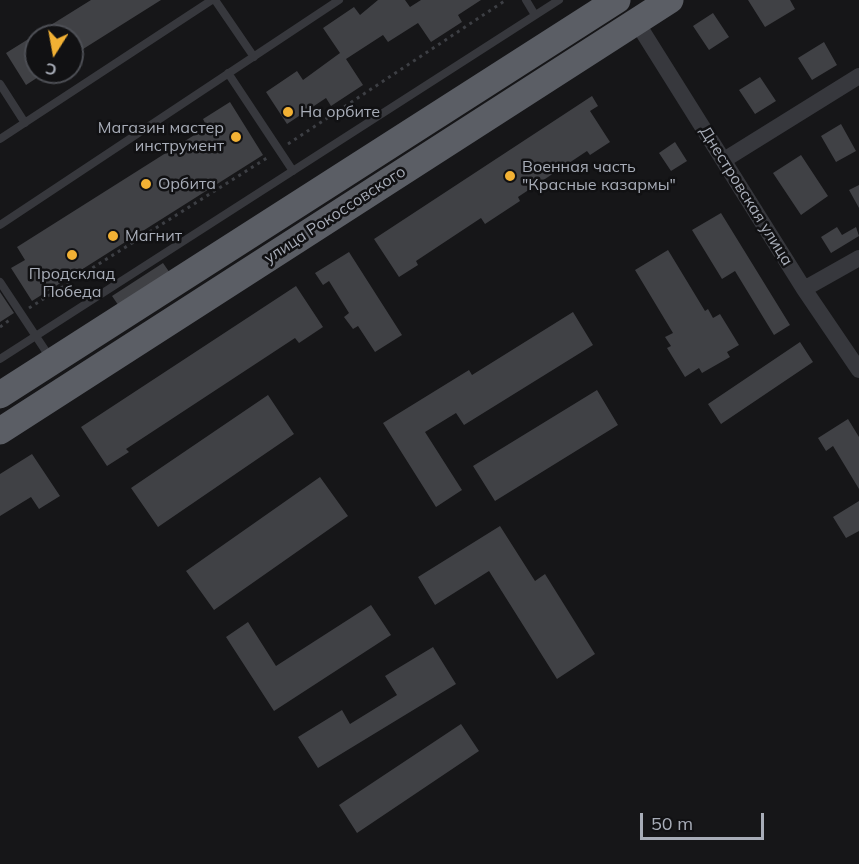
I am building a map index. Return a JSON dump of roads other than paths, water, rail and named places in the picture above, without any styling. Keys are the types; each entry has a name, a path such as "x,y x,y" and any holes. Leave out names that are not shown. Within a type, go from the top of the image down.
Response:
{"highway":[{"name":"улица Рокоссовского","path":"0,395 617,0"},
{"name":"улица Рокоссовского","path":"0,431 670,0"}],"street":[{"name":"Днестровская улица","path":"636,21 804,289 859,370"},
{"path":"724,160 859,76"},
{"path":"804,289 859,258"}],"lane":[{"path":"0,139 214,0 254,57"},
{"path":"0,225 339,0"},
{"path":"526,0 536,15"},
{"path":"0,359 559,0"},
{"path":"228,74 293,171"},
{"path":"0,84 25,123"},
{"path":"0,282 52,361"}],"place":[{"name":"На орбите","path":"288,112"},
{"name":"Магазин мастер инструмент","path":"236,137"},
{"name":"Военная часть \"Красные казармы\"","path":"510,176"},
{"name":"Орбита","path":"146,184"},
{"name":"Магнит","path":"113,236"},
{"name":"Продсклад Победа","path":"72,255"}]}
